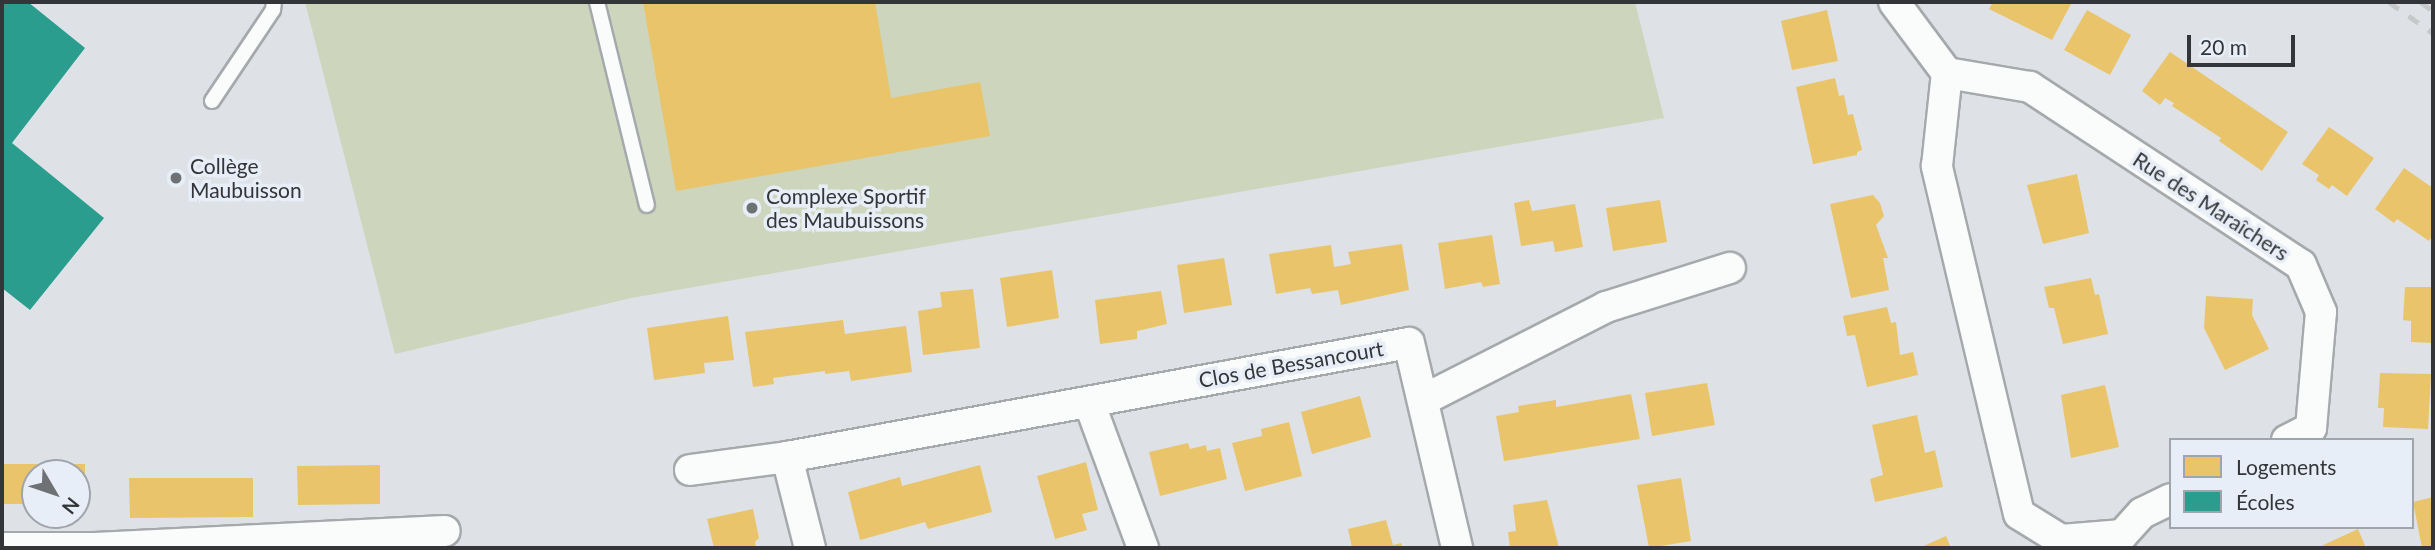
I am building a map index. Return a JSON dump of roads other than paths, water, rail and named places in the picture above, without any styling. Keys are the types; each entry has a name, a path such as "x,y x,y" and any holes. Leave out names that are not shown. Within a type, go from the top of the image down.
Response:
{"street":[{"path":"1894,2 1947,73 1937,166 2019,514 2061,540 2125,541 2142,513 2169,500"},
{"name":"Rue des Maraîchers","path":"1947,73 2030,87 2301,265 2321,312 2311,428 2291,438"},
{"path":"1423,400 1606,307 1730,268"},
{"name":"Clos de Bessancourt","path":"690,470 787,457 1409,343 1457,548"},
{"path":"1089,402 1143,548"},
{"path":"787,457 810,548"},
{"path":"2,548 95,548 445,531"}],"lane":[{"path":"212,101 273,10 274,2"},
{"path":"597,2 647,205"}],"railway":[{"path":"2389,2 2433,33"},
{"path":"2421,2 2433,11"}],"place":[{"name":"Collège Maubuisson","path":"176,178"},
{"name":"Complexe Sportif des Maubuissons","path":"752,208"}]}
